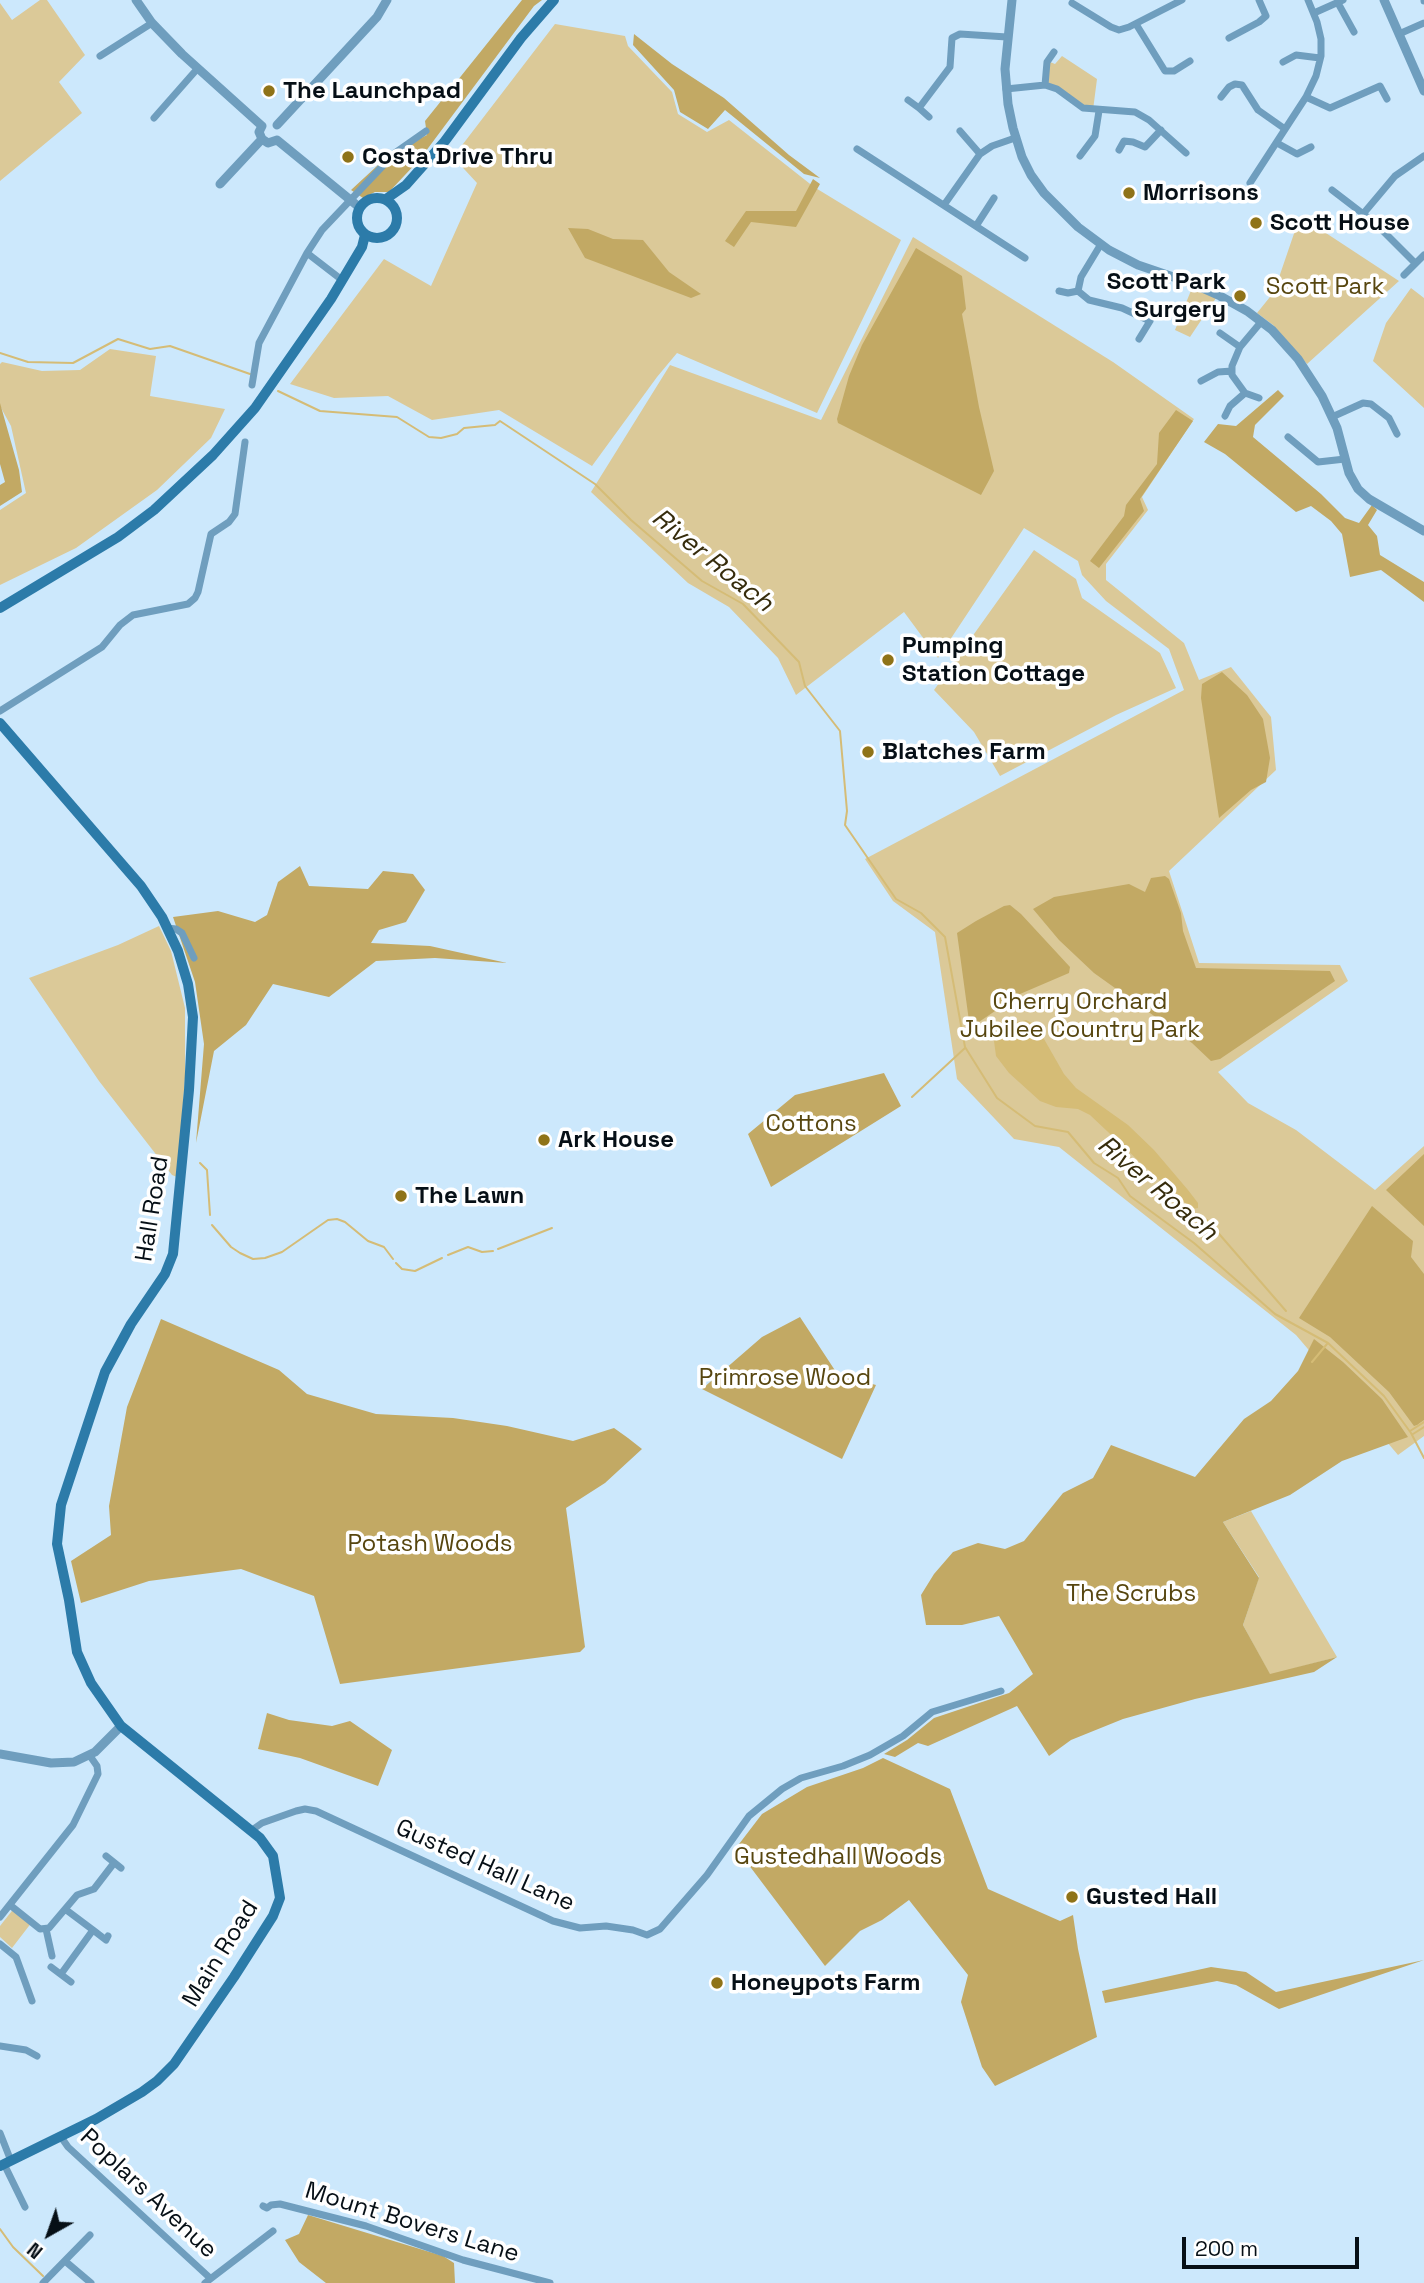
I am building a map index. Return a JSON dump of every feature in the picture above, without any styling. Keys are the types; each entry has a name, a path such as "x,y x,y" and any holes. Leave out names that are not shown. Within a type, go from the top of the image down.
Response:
{"main road":[{"path":"390,203 444,141 521,38 554,0"},
{"path":"377,239 365,235 357,224 359,207 373,197 390,203"},
{"path":"331,299 336,296 377,239 390,234 397,222 390,203"},
{"path":"0,608 136,523 214,455 255,408 331,299 362,247 365,235"},
{"path":"0,601 44,582"},
{"name":"Hall Road","path":"0,723 141,886 178,951 188,984 192,1017 190,1078 173,1254 166,1274 131,1324 105,1372 70,1473 57,1523 57,1544 77,1652 91,1683 121,1726"},
{"name":"Main Road","path":"5,2164 61,2137 142,2092 174,2064 234,1977 272,1916 280,1898 273,1856 252,1830 121,1726"}],"street":[{"path":"136,0 152,23 261,126"},
{"path":"277,125 377,17 387,0"},
{"path":"1012,0 1007,37 1006,89 1016,138 1031,175 1044,193 1067,219 1101,244 1138,265 1217,294 1247,311 1282,339 1305,369 1332,417 1354,484 1363,494 1424,531"},
{"path":"1072,3 1115,29 1123,29 1182,0"},
{"path":"1229,38 1266,16 1259,0"},
{"path":"1250,183 1313,85 1320,58 1321,39 1308,0"},
{"path":"1384,0 1424,91"},
{"path":"1314,13 1340,1 1354,32"},
{"path":"100,56 152,23"},
{"path":"1399,34 1424,23"},
{"path":"1136,24 1166,71 1174,71 1190,61"},
{"path":"919,108 950,67 954,36 965,34 1007,37"},
{"path":"1045,85 1047,62 1054,52"},
{"path":"1283,62 1296,55 1320,58"},
{"path":"154,118 198,68"},
{"path":"1221,97 1229,87 1239,84 1258,110 1286,129"},
{"path":"1307,97 1330,108 1378,84 1387,99"},
{"path":"1006,89 1045,85 1057,89 1083,108 1131,111 1144,117 1186,153"},
{"path":"908,100 929,117"},
{"path":"1080,156 1098,129 1099,111"},
{"path":"270,122 277,125 280,134 277,140 268,143 262,139 259,132 261,126 270,122"},
{"path":"1119,150 1124,141 1144,147 1161,130"},
{"path":"252,385 259,343 322,230 396,152 426,131"},
{"path":"960,131 980,154"},
{"path":"944,205 980,154 992,146 1016,138"},
{"path":"220,184 262,139"},
{"path":"277,140 359,207"},
{"path":"1277,143 1297,153 1311,148"},
{"path":"857,149 1025,258"},
{"path":"1363,214 1395,176 1424,156"},
{"path":"1332,190 1363,214 1415,263"},
{"path":"976,226 994,198"},
{"path":"1078,291 1081,276 1101,244"},
{"path":"307,253 342,280"},
{"path":"1404,275 1424,255"},
{"path":"1059,291 1078,291"},
{"path":"1078,291 1089,300 1122,308 1150,321 1139,339"},
{"path":"1231,371 1240,347 1261,322"},
{"path":"1220,333 1240,347"},
{"path":"1201,381 1217,372 1231,371"},
{"path":"1231,371 1245,393 1259,398"},
{"path":"1225,416 1230,406 1245,393"},
{"path":"1332,417 1363,403 1371,404 1392,422 1397,434"},
{"path":"1288,437 1318,462 1345,459"},
{"path":"0,711 102,647 120,625 133,615 188,604 195,598 211,534 235,514 245,442"},
{"path":"167,928 182,933 194,958"},
{"name":"Gusted Hall Lane","path":"252,1830 262,1823 296,1811 316,1811 553,1921 580,1928 606,1926 647,1935 660,1929 707,1875 749,1816 782,1789 801,1778 870,1755 903,1737 932,1712 1001,1691"},
{"path":"0,1754 64,1763 90,1756 121,1726"},
{"path":"0,1917 73,1825 98,1774 97,1766 90,1756"},
{"path":"10,1905 40,1929 52,1926 79,1893 97,1885 118,1865 106,1856"},
{"path":"65,1909 106,1940 108,1937"},
{"path":"46,1929 52,1956"},
{"path":"61,1974 93,1930"},
{"path":"0,1944 16,1957 32,2001"},
{"path":"51,1967 71,1982"},
{"path":"29,1992 39,1988"},
{"path":"0,2046 26,2050 37,2056"},
{"path":"0,2133 5,2164 25,2207"},
{"name":"Poplars Avenue","path":"61,2137 75,2155 208,2281"},
{"name":"Mount Bovers Lane","path":"263,2206 267,2208 280,2204 354,2223 463,2260 550,2283"},
{"path":"208,2281 273,2231"},
{"path":"43,2283 90,2235"},
{"path":"65,2261 91,2283"}],"green space":[{"path":"40,0 47,0 85,55 59,82 82,113 0,181 0,3 12,20"},
{"path":"522,0 542,0 534,6 420,159 389,192 375,192 363,198 351,190 391,153 427,135 425,121"},
{"path":"555,24 625,36 628,46 672,92 678,114 707,132 729,120 814,187 901,240 817,413 677,353 592,466 499,410 432,420 388,396 334,398 290,384 384,259 431,286 477,183 453,157"},
{"path":"634,34 672,64 724,98 789,155 820,178 804,174 725,110 708,129 680,112 674,90 633,45"},
{"path":"1062,56 1097,79 1093,110 1045,85 1050,62 1055,64"},
{"path":"813,179 820,184 796,227 751,222 734,247 725,241 746,211 796,211"},
{"name":"Scott Park","path":"1300,216 1399,281 1307,364 1273,325 1257,313 1274,292"},
{"path":"568,228 588,229 613,239 643,240 669,272 701,294 691,298 585,258"},
{"name":"Cherry Orchard Jubilee Country Park","path":"913,237 1113,362 1194,419 1142,497 1148,510 1106,564 1106,580 1184,643 1199,680 1231,667 1271,717 1276,770 1169,871 1199,963 1340,965 1348,981 1218,1072 1248,1103 1296,1130 1375,1190 1424,1146 1424,1436 1398,1455 1296,1335 1059,1147 1014,1139 957,1079 935,932 893,901 865,859 1184,690 1169,649 1106,601 1082,575 1078,561 1024,528 938,658 904,612 796,695 778,658 729,607 688,583 591,492 670,365 821,420"},
{"path":"916,248 962,276 966,309 962,314 994,471 981,495 838,423 849,376 862,345"},
{"path":"1192,288 1216,298 1190,337 1175,330"},
{"path":"1411,288 1424,298 1424,408 1373,361 1386,323"},
{"path":"110,349 156,356 150,396 225,409 211,438 157,490 76,548 0,585 0,510 26,493 11,426 0,406 0,364 2,362 42,371 80,370"},
{"path":"1278,390 1284,396 1255,425 1253,437 1321,494 1345,518 1359,523 1372,505 1377,510 1368,525 1377,536 1380,555 1424,582 1424,602 1381,570 1350,577 1342,534 1331,521 1311,506 1296,512 1225,454 1204,442 1218,424 1236,426"},
{"path":"0,403 19,470 22,492 0,506 0,485 5,482 0,464"},
{"path":"1176,410 1193,421 1140,499 1144,511 1099,568 1090,561 1124,516 1126,505 1157,464 1159,433"},
{"path":"1034,550 1076,579 1082,598 1160,653 1176,688 1116,715 1000,776 974,732 934,690"},
{"path":"1222,672 1247,695 1263,719 1270,758 1266,782 1251,790 1219,818 1201,698 1202,684"},
{"path":"300,866 309,886 368,889 383,871 413,874 425,890 406,922 379,930 371,943 430,946 507,963 435,958 376,961 329,997 273,984 246,1025 214,1051 196,1143 204,1044 195,982 173,917 218,911 255,922 267,915 278,882"},
{"path":"1165,876 1169,879 1181,913 1183,931 1196,968 1330,971 1335,981 1220,1059 1211,1061 1192,1043 1094,973 1059,940 1033,909 1054,897 1129,884 1145,892 1151,878"},
{"path":"1010,905 1070,967 1069,973 1020,994 973,1026 969,1021 957,933"},
{"path":"159,926 171,951 185,1008 185,1078 177,1177 172,1175 99,1081 29,978 118,945"},
{"name":"Cottons","path":"884,1073 901,1106 771,1187 748,1134 795,1095"},
{"path":"1424,1154 1424,1226 1386,1190"},
{"path":"1372,1206 1413,1241 1411,1257 1424,1274 1424,1420 1414,1426 1389,1392 1330,1337 1299,1318"},
{"name":"Primrose Wood","path":"800,1317 838,1375 876,1385 842,1459 702,1389 762,1337"},
{"name":"Potash Woods","path":"161,1319 279,1370 307,1394 376,1414 453,1418 507,1426 573,1441 614,1428 628,1438 642,1449 605,1483 566,1508 585,1647 580,1652 340,1684 314,1596 241,1569 149,1581 81,1603 71,1561 111,1535 109,1506 127,1407"},
{"name":"The Scrubs","path":"1314,1339 1382,1399 1408,1437 1342,1461 1290,1495 1223,1522 1259,1578 1243,1625 1270,1674 1337,1657 1314,1672 1195,1699 1123,1719 1071,1740 1049,1756 1017,1706 928,1746 918,1743 895,1757 884,1754 934,1718 1009,1693 1033,1674 999,1616 962,1625 926,1625 921,1595 934,1574 953,1552 978,1543 1005,1549 1024,1541 1063,1493 1093,1478 1111,1445 1195,1477 1244,1419 1271,1401 1298,1371"},
{"path":"1251,1511 1337,1657 1270,1675 1243,1625 1259,1577 1223,1522"},
{"path":"267,1713 289,1720 332,1726 350,1721 392,1750 378,1786 300,1758 258,1749"},
{"name":"Gustedhall Woods","path":"883,1758 950,1789 988,1889 1060,1921 1073,1915 1097,2037 995,2086 982,2067 961,2002 968,1975 909,1900 882,1920 860,1931 825,1966 736,1848 762,1814 807,1787 863,1768"},
{"path":"15,1907 32,1922 12,1948 0,1937 0,1926"},
{"path":"1424,1960 1279,2009 1236,1985 1217,1981 1105,2003 1102,1991 1211,1967 1246,1972 1276,1992"},
{"path":"308,2215 443,2256 454,2263 455,2283 326,2283 299,2262 285,2240 299,2234"}],"shaded area":[{"path":"1026,1020 1036,1025 1064,1074 1076,1088 1128,1125 1154,1150 1198,1203 1198,1208 1193,1209 1176,1196 1090,1115 1078,1109 1056,1107 1040,1101 1009,1073 996,1056 994,1041 999,1033 1013,1023"}],"waterway":[{"name":"River Roach","path":"0,353 28,362 73,363 118,339 150,349 170,346 250,374"},
{"name":"River Roach","path":"278,391 320,411 397,417 429,437 441,438 457,434 464,428 495,425 500,421 595,484 631,520 702,581 743,604 799,662 805,686 840,731 847,811 845,825 896,899 921,913 945,937 965,1047 997,1098 1035,1126 1068,1132 1094,1163 1118,1178 1130,1196 1194,1243 1275,1314 1328,1343 1384,1396 1411,1433 1424,1458"},
{"path":"912,1097 965,1048"},
{"path":"200,1163 207,1170 210,1215"},
{"path":"212,1225 231,1247 253,1259 282,1252 328,1220 337,1219 345,1222 368,1241 384,1247 393,1259"},
{"path":"1207,1220 1286,1311"},
{"path":"498,1249 552,1228"},
{"path":"448,1255 468,1247 482,1252 493,1251"},
{"path":"396,1263 402,1269 415,1271 442,1258"},
{"path":"1312,1362 1327,1344"},
{"path":"1410,1431 1424,1422"},
{"path":"1413,1434 1424,1427"},
{"path":"0,2229 13,2247 43,2276"}],"place":[{"name":"The Launchpad","path":"269,91"},
{"name":"Costa Drive Thru","path":"348,157"},
{"name":"Morrisons","path":"1129,193"},
{"name":"Scott House","path":"1256,223"},
{"name":"Scott Park Surgery","path":"1240,296"},
{"name":"Pumping Station Cottage","path":"888,660"},
{"name":"Blatches Farm","path":"868,752"},
{"name":"Ark House","path":"544,1140"},
{"name":"The Lawn","path":"401,1196"},
{"name":"Gusted Hall","path":"1072,1897"},
{"name":"Honeypots Farm","path":"717,1983"}]}
